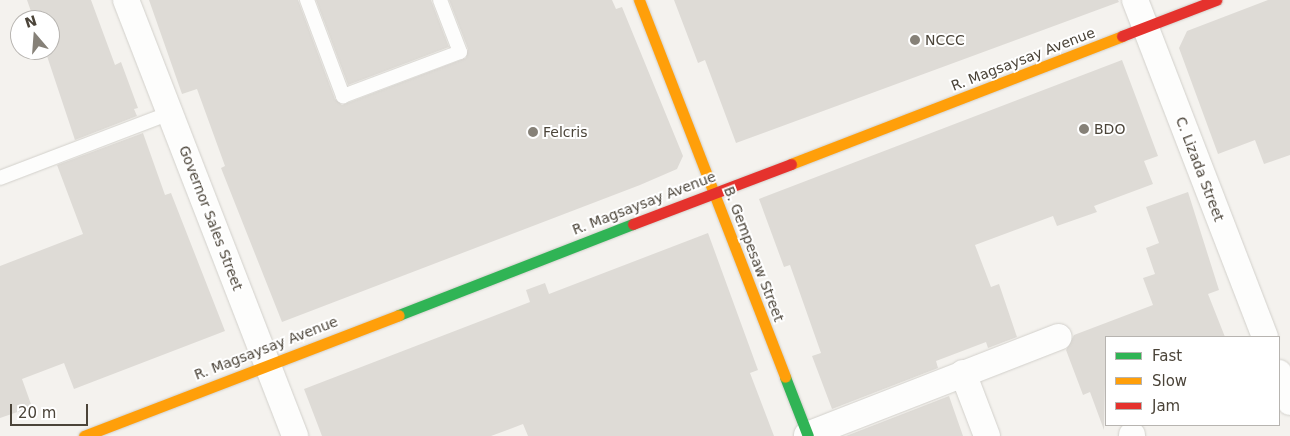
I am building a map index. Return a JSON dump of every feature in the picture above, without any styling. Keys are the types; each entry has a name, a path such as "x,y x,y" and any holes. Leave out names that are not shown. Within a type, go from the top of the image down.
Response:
{"main road":[{"name":"B. Gempesaw Street","path":"639,0 715,192 807,436"},
{"name":"R. Magsaysay Avenue","path":"84,436 1216,0"}],"street":[{"name":"Governor Sales Street","path":"126,0 295,436"},
{"name":"C. Lizada Street","path":"1135,0 1265,336"},
{"path":"807,436 1059,337"},
{"path":"964,373 987,436"},
{"path":"1280,376 1290,402"}],"lane":[{"path":"307,0 343,96 460,52 440,0"},
{"path":"0,178 170,113"}],"building":[{"path":"27,0 91,0 115,65 121,62 138,108 134,109 137,116 75,140 48,60 60,60 60,10 30,10"},
{"path":"149,0 298,0 335,99 342,105 466,58 468,49 449,0 612,0 616,9 622,7 683,156 677,169 640,185 282,322 221,168 225,166 197,89 182,94"},
{"path":"316,0 431,0 449,47 348,85"},
{"path":"674,0 1118,0 1119,2 736,143 705,60 698,63"},
{"path":"1268,0 1290,0 1290,155 1264,164 1255,140 1218,154 1179,48 1187,31"},
{"path":"1122,60 1158,156 1144,161 1153,184 1094,206 1097,212 1057,226 1053,216 975,245 991,287 999,284 1017,337 988,348 986,342 936,361 938,368 832,409 812,356 821,353 790,265 784,267 759,199"},
{"path":"143,133 165,195 171,193 225,331 74,389 64,363 22,379 32,407 0,418 0,266 83,234 57,165"},
{"path":"1188,192 1219,290 1208,294 1225,336 1105,336 1104,430 1090,392 1083,395 1066,350 1074,335 1153,305 1143,278 1155,274 1146,248 1159,243 1146,207"},
{"path":"708,233 758,370 750,373 774,436 528,436 523,424 491,436 322,436 304,389 530,302 526,290 545,283 549,294"},
{"path":"949,396 963,436 846,436"}],"traffic: fast":[{"path":"399,315 633,224"},
{"path":"785,377 808,436"}],"traffic: slow":[{"path":"639,0 785,377"},
{"path":"791,164 1122,36"},
{"path":"84,436 399,315"}],"traffic: jam":[{"path":"1122,36 1216,0"},
{"path":"633,224 791,164"}],"place":[{"name":"NCCC","path":"915,40"},
{"name":"BDO","path":"1084,129"},
{"name":"Felcris","path":"533,132"}]}
